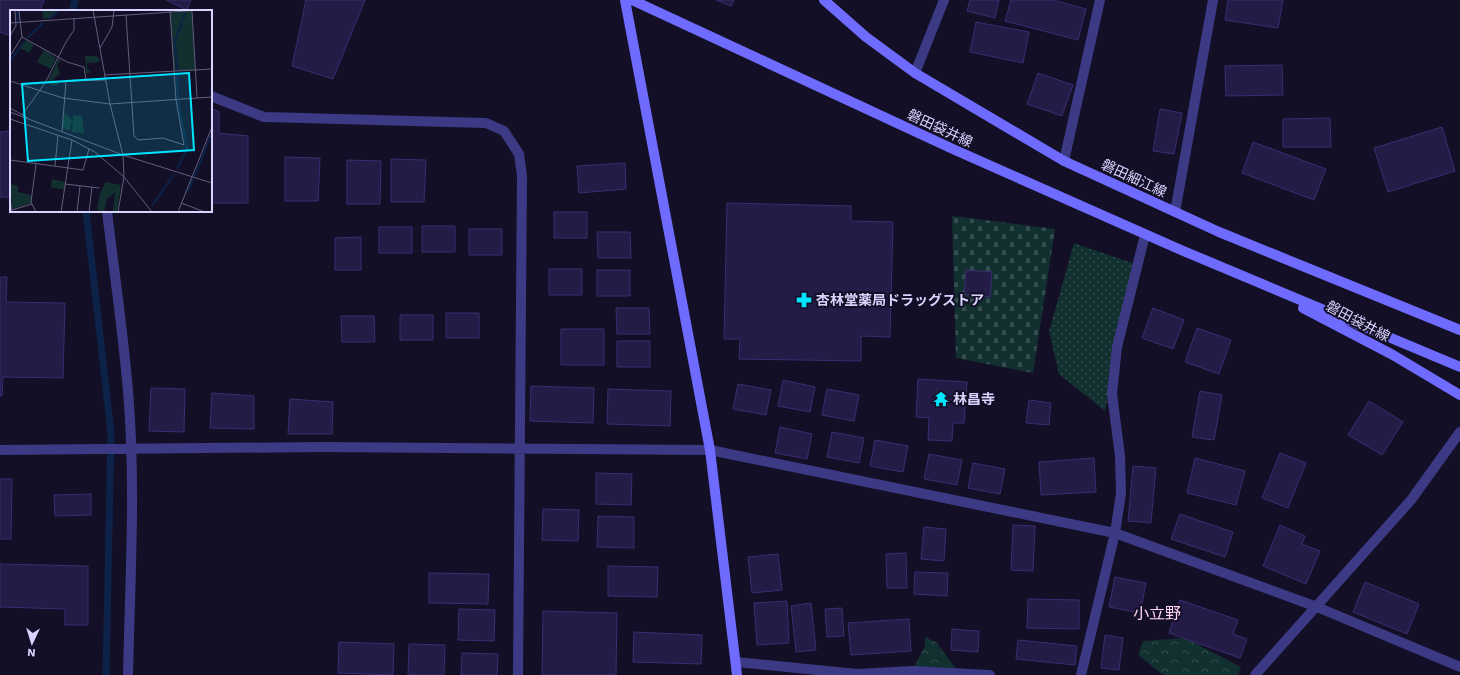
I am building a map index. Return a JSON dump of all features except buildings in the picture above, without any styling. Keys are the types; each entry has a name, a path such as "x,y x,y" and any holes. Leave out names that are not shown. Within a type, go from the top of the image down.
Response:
{"main road":[{"path":"625,0 710,450 737,675"},
{"name":"磐田袋井線","path":"632,0 955,150 1145,235 1460,367"},
{"name":"磐田細江線","path":"824,0 866,37 915,73 1064,161 1219,232 1460,330"},
{"name":"磐田袋井線","path":"1241,275 1393,355 1460,395"}],"street":[{"path":"915,73 944,0"},
{"path":"1064,161 1100,0"},
{"path":"1175,212 1213,0"},
{"path":"212,96 264,117 486,123 504,131 518,154 522,176 518,675"},
{"path":"107,212 128,391 131,448 132,530 128,675"},
{"path":"1081,675 1114,533 1121,493 1120,456 1112,394 1117,348 1145,235"},
{"path":"1255,675 1411,500 1460,432"},
{"path":"0,450 131,448 710,450 1114,533 1317,607 1460,667"},
{"path":"736,662 857,674 899,673 990,675"}],"green space":[{"path":"952,216 1055,229 1033,373 956,358"},
{"path":"1074,243 1138,265 1105,411 1059,374 1049,331"},
{"path":"925,637 936,642 960,674 912,671 925,646"},
{"path":"1185,638 1241,667 1238,675 1162,674 1138,655 1143,641"}],"waterway":[{"path":"72,10 75,0"},
{"path":"86,212 111,433 106,675"}],"place":[{"name":"杏林堂薬局ドラッグストア","path":"804,300"},
{"name":"林昌寺","path":"941,399"}],"district":[{"name":"小立野","path":"1157,613"}]}
